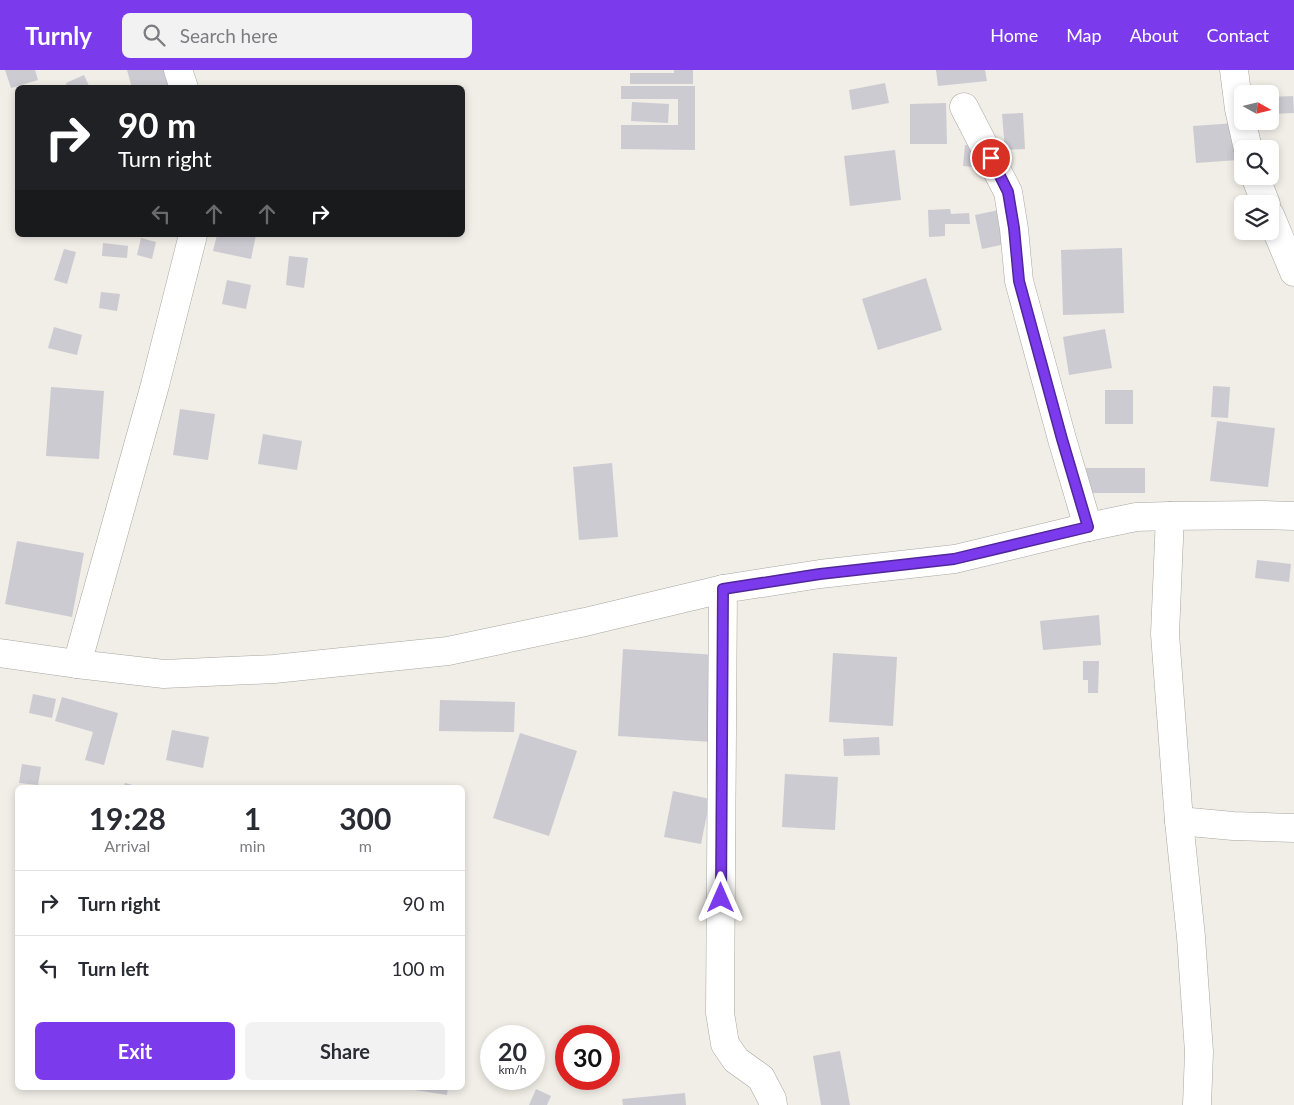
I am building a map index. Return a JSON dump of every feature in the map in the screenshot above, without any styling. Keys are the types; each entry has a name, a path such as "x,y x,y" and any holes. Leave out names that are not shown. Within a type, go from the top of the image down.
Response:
{"street":[{"path":"178,70 183,85"},
{"path":"1234,70 1246,140"},
{"path":"964,108 1008,192 1014,228 1019,281 1088,527"},
{"path":"1279,236 1294,272"},
{"path":"77,664 155,385 192,237"},
{"path":"1170,516 1165,634 1199,1052 1197,1105"},
{"path":"0,653 164,674 274,669 448,651 584,622 723,589 820,574 954,559 1136,517 1294,516"},
{"path":"723,589 720,1014 724,1044 736,1060 761,1078 772,1099 773,1105"},
{"path":"1179,821 1233,826 1294,828"}],"building":[{"path":"5,70 35,70 38,80 15,85 11,88"},
{"path":"127,70 168,70 172,84 169,85 131,85"},
{"path":"674,70 693,70 693,84 630,84 630,73 674,73"},
{"path":"936,70 985,70 987,81 938,86"},
{"path":"84,75 89,85 66,85 66,83"},
{"path":"885,83 889,103 852,110 849,90"},
{"path":"621,86 695,86 695,150 621,149 621,125 678,125 678,99 621,99"},
{"path":"1293,96 1294,113 1279,114 1279,97"},
{"path":"632,102 669,104 668,123 631,121"},
{"path":"946,103 947,144 910,144 910,104"},
{"path":"1023,113 1025,149 1005,150 1002,114"},
{"path":"1234,123 1237,140 1234,140 1234,160 1196,163 1193,126"},
{"path":"965,145 983,147 981,168 963,166"},
{"path":"895,150 901,200 850,206 844,156"},
{"path":"1008,208 1015,242 982,249 975,215"},
{"path":"950,209 951,214 969,213 970,224 945,224 945,236 929,237 928,210"},
{"path":"216,237 256,237 251,259 213,251"},
{"path":"141,238 156,242 152,259 137,255"},
{"path":"103,243 128,246 127,258 102,256"},
{"path":"1122,248 1124,313 1063,315 1061,250"},
{"path":"64,249 76,252 67,284 54,280"},
{"path":"289,256 308,258 304,288 286,285"},
{"path":"926,278 942,330 878,350 862,299"},
{"path":"227,280 251,285 246,309 222,304"},
{"path":"101,292 120,294 117,311 99,308"},
{"path":"54,327 82,335 77,355 48,348"},
{"path":"1105,329 1112,368 1069,375 1063,337"},
{"path":"1213,386 1230,387 1228,418 1211,417"},
{"path":"51,387 104,391 99,459 46,456"},
{"path":"1105,390 1133,390 1133,424 1105,424"},
{"path":"180,409 215,414 208,460 173,455"},
{"path":"1217,421 1275,428 1268,487 1210,481"},
{"path":"263,434 302,441 297,470 258,464"},
{"path":"612,463 618,537 579,540 573,467"},
{"path":"1083,468 1145,468 1145,493 1083,493"},
{"path":"17,541 84,553 72,617 5,604"},
{"path":"1257,560 1291,564 1289,582 1255,578"},
{"path":"1099,615 1101,645 1043,650 1040,621"},
{"path":"623,649 717,655 712,742 618,736"},
{"path":"833,653 897,657 893,726 829,722"},
{"path":"1083,661 1099,661 1098,693 1088,693 1088,680 1083,680"},
{"path":"33,694 56,699 52,718 29,713"},
{"path":"62,697 118,713 104,765 85,760 93,732 55,721"},
{"path":"440,700 515,702 514,732 439,731"},
{"path":"172,730 209,737 203,768 166,760"},
{"path":"520,733 577,751 549,836 493,818"},
{"path":"879,737 880,755 844,756 843,739"},
{"path":"22,764 41,767 38,785 19,783"},
{"path":"785,774 838,777 835,830 782,827"},
{"path":"673,791 710,799 701,844 664,837"},
{"path":"840,1051 850,1105 821,1105 813,1056"},
{"path":"414,1090 448,1090 447,1095"},
{"path":"536,1090 551,1096 547,1105 529,1105"},
{"path":"685,1093 686,1105 623,1105 622,1099"}],"route":[{"path":"721,898 723,589 820,574 954,559 1088,527 1019,281 1014,228 1008,192 991,158"}]}
